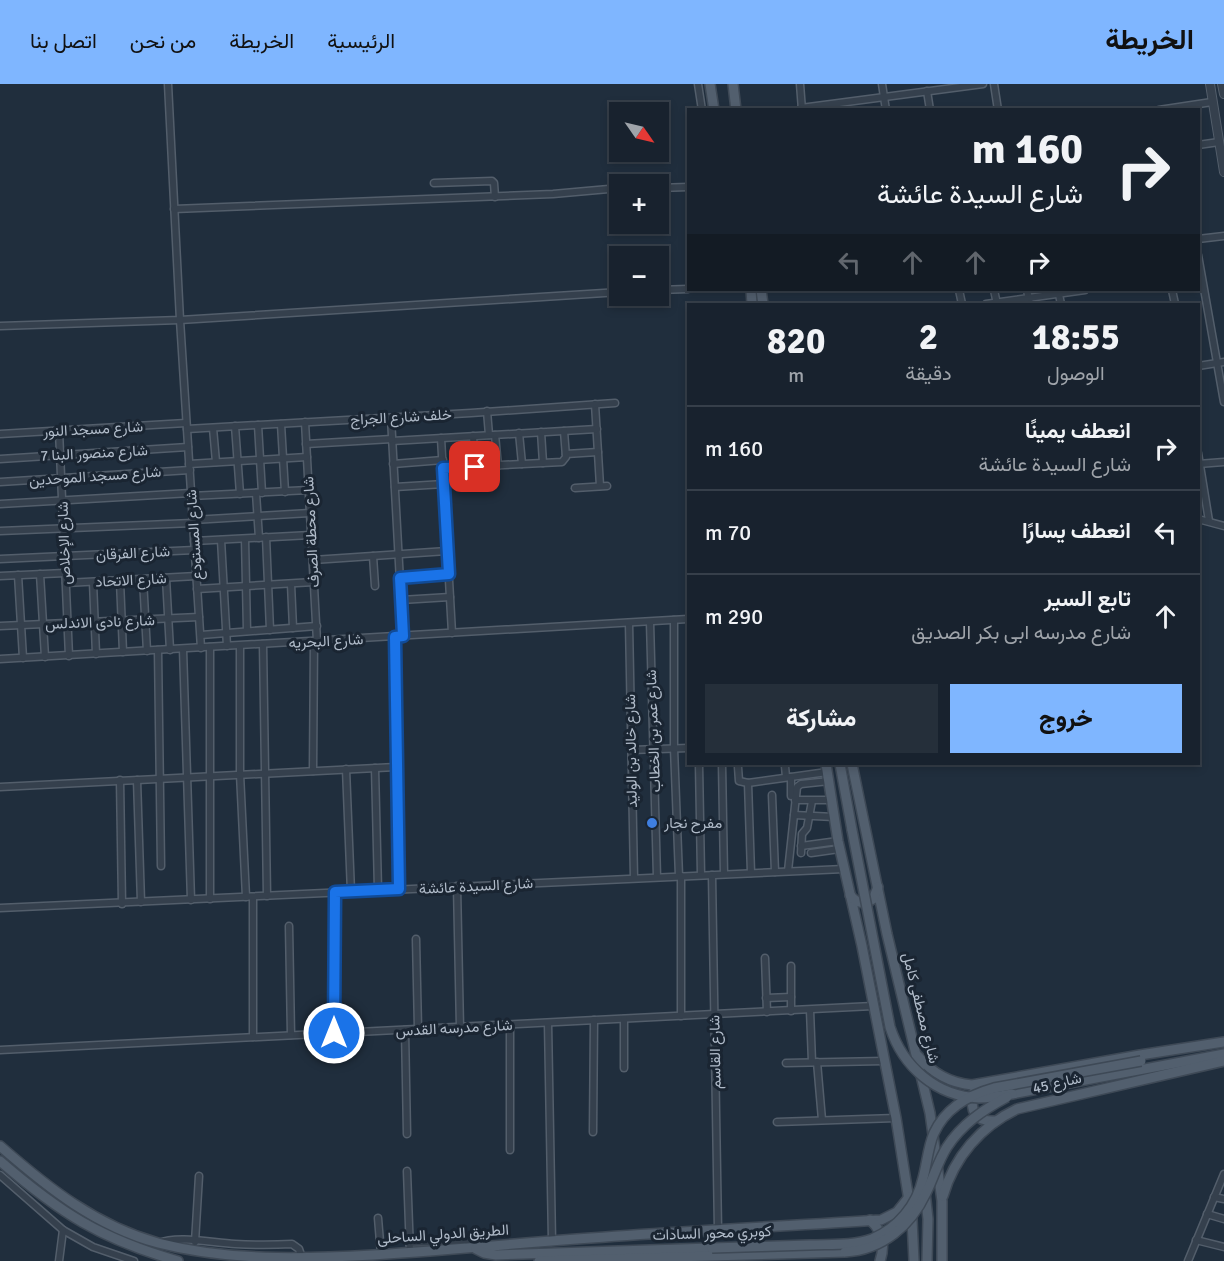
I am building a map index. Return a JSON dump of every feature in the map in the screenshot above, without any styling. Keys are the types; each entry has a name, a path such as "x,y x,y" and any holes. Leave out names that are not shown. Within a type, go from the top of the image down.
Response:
{"main road":[{"path":"710,84 714,108"},
{"path":"733,84 736,108"},
{"name":"كوبري محور السادات","path":"840,765 890,1027 902,1053 924,1078 946,1090 980,1098 1012,1094 1142,1065 1176,1055 1188,1048"},
{"name":"شارع مصطفى كامل","path":"852,765 887,934 917,1055 935,1142 942,1201 942,1261"},
{"path":"828,772 839,845 862,946 896,1118 909,1197 914,1261"},
{"path":"850,895 856,901 869,902 876,896 878,887"},
{"path":"862,946 863,937 869,929 879,928 887,934"},
{"name":"شارع 45","path":"917,1055 928,1067 942,1076 964,1084 979,1085 1224,1042"},
{"name":"كوبري محور السادات","path":"539,1261 867,1241 885,1232 903,1218 917,1197 923,1181 930,1146 938,1126 952,1108 972,1096 994,1088 1224,1054"},
{"name":"شارع 45","path":"942,1201 947,1183 960,1158 978,1136 995,1121 1026,1105 1224,1061"},
{"path":"979,1085 972,1102 973,1111 983,1121 995,1121"},
{"name":"كوبري محور السادات","path":"475,1248 495,1255 852,1251 881,1242 901,1229 912,1217 927,1192 942,1155 958,1132 977,1115 1012,1094"},
{"name":"الطريق الدولي الساحلى","path":"0,1146 73,1205 116,1228 158,1243 219,1255 302,1258 381,1254 410,1248 475,1248 870,1220 891,1217 909,1197"},
{"path":"0,1161 47,1200 88,1227 124,1244 178,1261"},
{"name":"كوبري محور السادات","path":"923,1181 928,1219 927,1261"},
{"path":"870,1220 882,1238 880,1261"}],"street":[{"name":"شارع المستودع","path":"168,84 180,320 201,648"},
{"path":"698,84 702,108"},
{"path":"800,84 801,108"},
{"path":"882,84 886,108"},
{"path":"815,108 842,106 884,97 983,84"},
{"path":"994,84 998,108"},
{"path":"1210,84 1212,102 1220,125 1219,142 1224,172"},
{"path":"1222,84 1224,94"},
{"path":"927,91 930,108"},
{"path":"1175,108 1212,102"},
{"path":"1200,145 1219,142"},
{"path":"434,183 492,181 495,197"},
{"path":"669,188 687,187"},
{"path":"174,209 495,197 609,189"},
{"path":"1200,239 1224,236"},
{"path":"1200,264 1221,362 1224,402"},
{"path":"669,290 687,289"},
{"path":"1008,303 1029,301 1059,292"},
{"path":"0,326 180,320 609,293"},
{"path":"1200,366 1221,362"},
{"name":"خلف شارع الجراج","path":"187,426 213,428 615,403"},
{"path":"575,488 604,486 598,453 595,404"},
{"path":"487,411 498,465"},
{"path":"391,418 403,636"},
{"name":"شارع محطة الصرف","path":"305,423 316,626 313,771"},
{"path":"281,424 285,492"},
{"path":"258,425 260,459 258,516 268,585 270,630"},
{"name":"شارع مسجد النور","path":"0,435 187,426"},
{"path":"235,426 240,494"},
{"path":"213,428 216,462"},
{"path":"306,444 597,429"},
{"name":"شارع الإخلاص","path":"59,431 69,656"},
{"path":"443,468 564,462 566,454 564,431"},
{"path":"541,432 543,463"},
{"path":"519,433 522,464"},
{"path":"473,436 475,467"},
{"path":"441,438 452,633"},
{"name":"شارع منصور البنا 7","path":"0,459 188,447"},
{"path":"566,454 598,453"},
{"name":"شارع مسجد الموحدين","path":"0,482 189,467 216,462 307,457"},
{"path":"393,464 442,460"},
{"path":"1200,464 1224,462"},
{"path":"1200,470 1209,521"},
{"path":"395,487 444,484"},
{"path":"0,504 309,490"},
{"path":"0,531 310,513"},
{"path":"1200,519 1224,525"},
{"path":"194,541 311,535"},
{"path":"245,538 248,631"},
{"path":"221,540 227,646"},
{"name":"شارع الفرقان","path":"0,559 195,550"},
{"path":"313,560 447,551"},
{"path":"372,556 375,586"},
{"path":"0,576 65,573"},
{"path":"40,574 45,657"},
{"path":"400,578 449,574"},
{"path":"18,575 22,658"},
{"name":"شارع الاتحاد","path":"66,584 197,576"},
{"path":"166,578 170,650"},
{"path":"143,579 147,651"},
{"path":"120,581 123,652"},
{"path":"93,582 96,654"},
{"path":"197,589 314,582"},
{"path":"291,584 293,628"},
{"path":"401,600 450,597"},
{"name":"شارع نادى الاندلس","path":"0,626 200,617"},
{"name":"شارع البحريه","path":"0,659 687,619"},
{"path":"674,620 674,748 680,876 681,1016"},
{"name":"شارع عمر بن الخطاب","path":"650,622 657,877"},
{"name":"شارع خالد بن الوليد","path":"629,623 634,878"},
{"path":"201,635 316,626"},
{"path":"395,637 399,889"},
{"path":"263,644 267,896"},
{"path":"240,646 240,774 250,897 253,1037"},
{"path":"210,647 212,776 210,899"},
{"path":"183,649 191,900"},
{"path":"158,650 161,866"},
{"path":"631,750 687,748"},
{"path":"699,765 701,875"},
{"path":"722,765 723,874"},
{"path":"785,766 793,798 794,815 788,871"},
{"path":"0,786 396,767"},
{"path":"738,767 739,781 748,784 828,772"},
{"path":"375,768 378,890"},
{"path":"346,769 351,892"},
{"path":"793,798 799,785 828,772"},
{"path":"120,780 122,903"},
{"path":"137,780 141,903"},
{"path":"748,784 751,873"},
{"path":"772,795 775,872"},
{"path":"793,798 812,801 832,800"},
{"path":"801,846 802,833 807,828 812,801"},
{"path":"794,815 834,817"},
{"path":"791,838 801,846 839,845"},
{"path":"811,853 839,845"},
{"name":"شارع السيدة عائشة","path":"0,908 844,869"},
{"name":"شارع القاسم","path":"712,875 718,1230"},
{"path":"457,886 460,1028"},
{"path":"334,1033 335,892"},
{"path":"289,926 291,1035"},
{"path":"416,939 418,1029"},
{"path":"765,958 767,1012"},
{"path":"791,966 791,1011"},
{"path":"766,998 791,998"},
{"name":"شارع مدرسه القدس","path":"0,1050 873,1006"},
{"path":"810,1010 822,1120"},
{"path":"624,1019 624,1068"},
{"path":"593,1132 594,1020"},
{"path":"548,1023 552,1241"},
{"path":"510,1025 510,1150"},
{"path":"405,1030 407,1134"},
{"path":"786,1063 884,1061"},
{"path":"777,1122 896,1118"},
{"path":"407,1171 410,1248"},
{"path":"1188,1261 1224,1174"},
{"path":"195,1242 199,1176"},
{"path":"2,1179 20,1178"},
{"path":"2,1179 63,1230 93,1247 134,1261"},
{"path":"1214,1197 1224,1199"},
{"path":"1207,1214 1224,1219"},
{"path":"378,1218 381,1254"},
{"path":"59,1261 63,1230"},
{"path":"158,1243 173,1239 264,1245 292,1244 299,1249 302,1258"},
{"path":"1196,1240 1224,1247"},
{"path":"109,1252 109,1261"}],"place":[{"name":"مفرح نجار","path":"652,823"}],"route":[{"path":"334,1033 335,892 399,889 395,637 403,636 400,578 449,574 443,468 475,467"}]}
